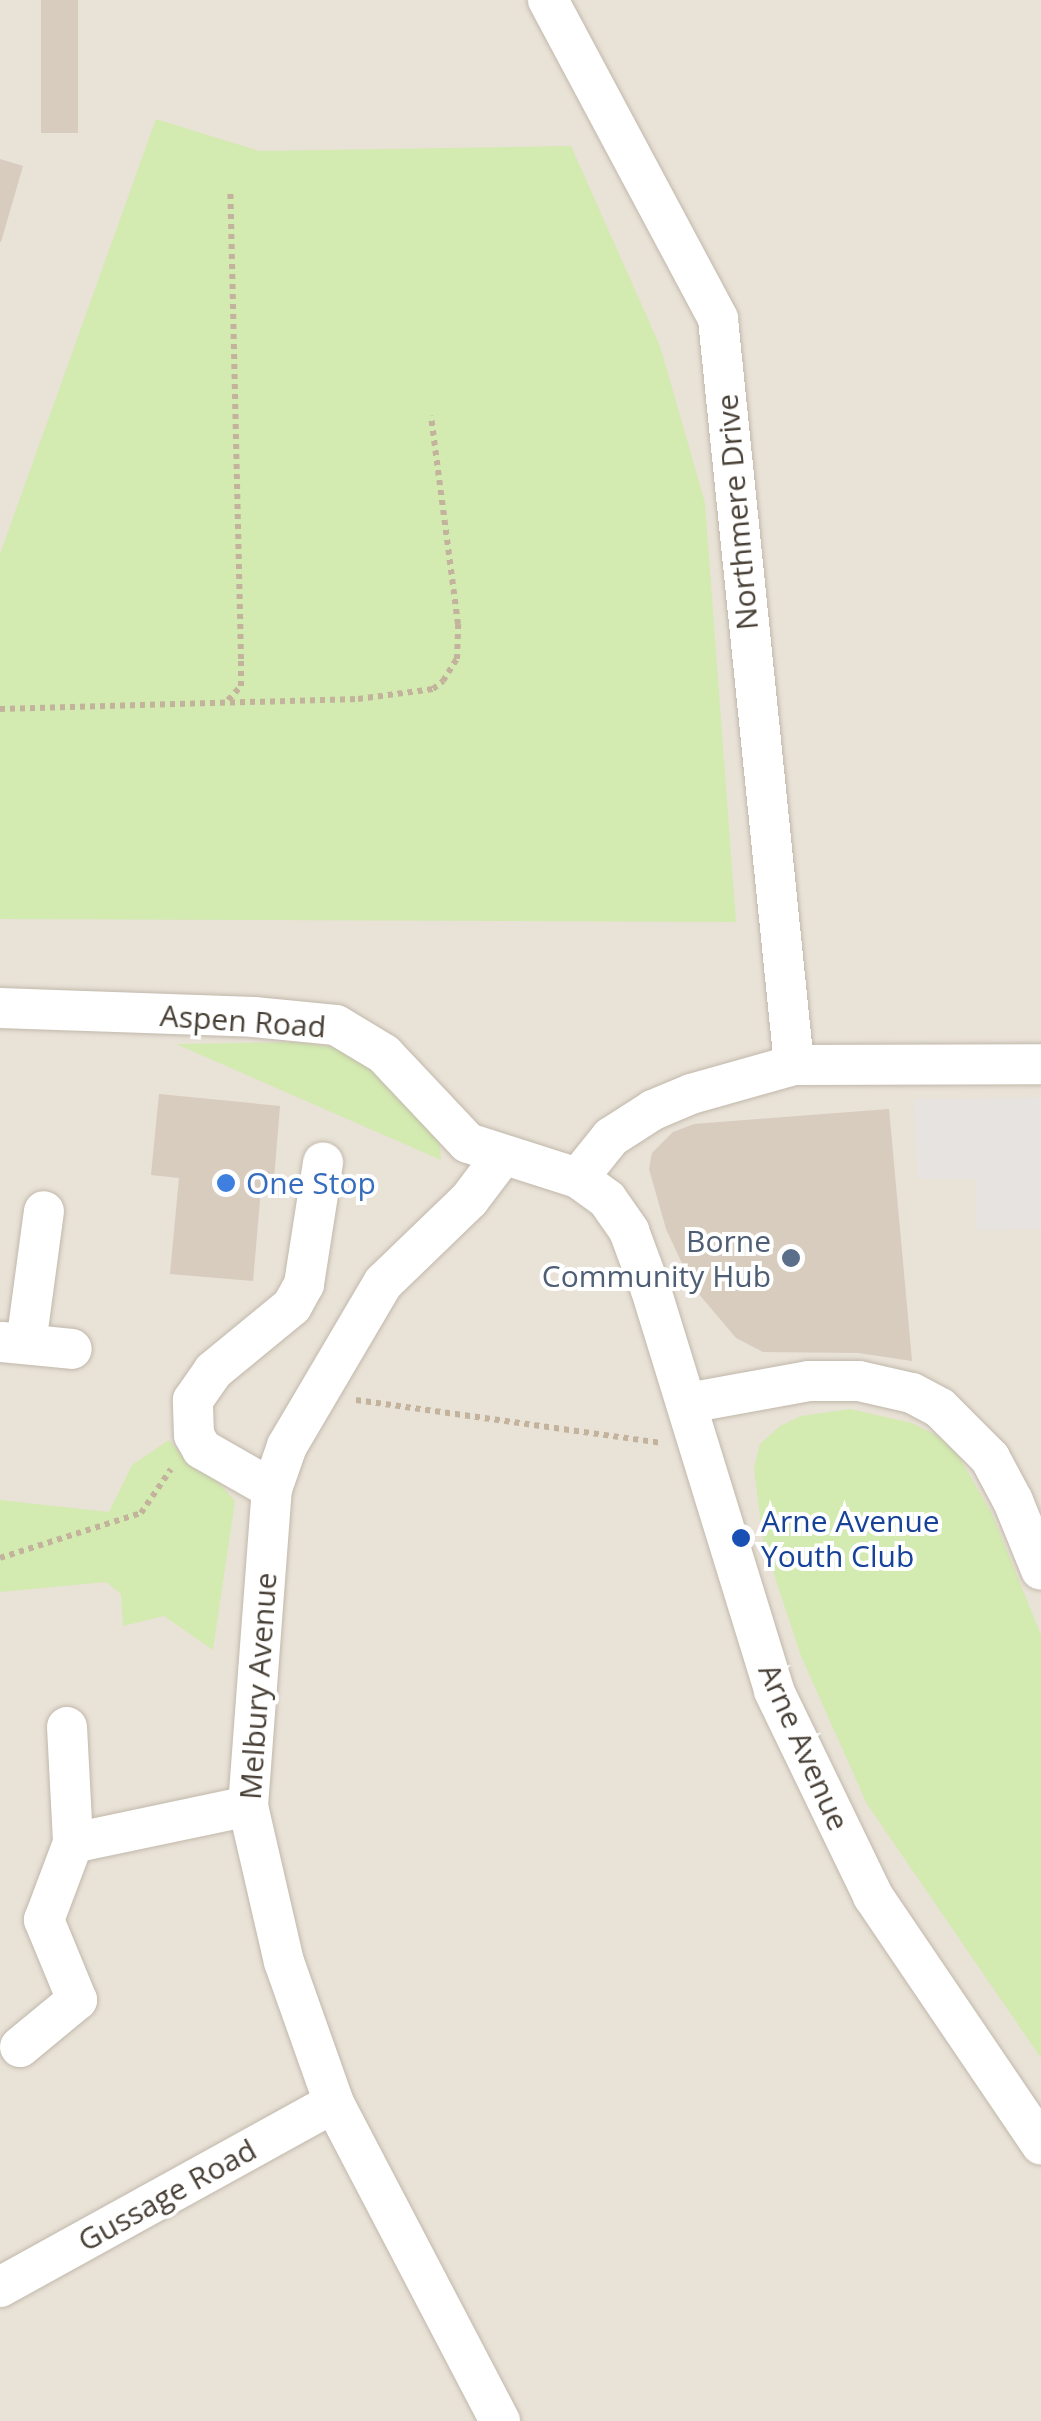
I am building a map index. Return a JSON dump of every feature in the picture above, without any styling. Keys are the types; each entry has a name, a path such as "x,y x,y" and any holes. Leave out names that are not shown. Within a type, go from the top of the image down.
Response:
{"street":[{"name":"Northmere Drive","path":"548,0 718,319 794,1064"},
{"name":"Aspen Road","path":"0,1008 254,1017 336,1026 384,1054 468,1143 578,1178 620,1214 636,1251"},
{"path":"578,1178 610,1137 653,1110 692,1094 794,1064 1041,1064"},
{"name":"Melbury Avenue","path":"500,2421 334,2103 284,1962 248,1806 272,1488 287,1446 383,1283 469,1200 502,1155"},
{"path":"272,1488 216,1461 194,1434 193,1400 200,1384 292,1306 304,1284 323,1162"},
{"path":"44,1211 13,1343 72,1350"},
{"name":"Arne Avenue","path":"636,1251 688,1403 774,1691 872,1896 1041,2144"},
{"path":"688,1403 809,1380 859,1381 912,1393 940,1408 990,1458 1014,1501 1041,1570"},
{"path":"20,2047 77,2000 44,1920 73,1843 68,1727"},
{"path":"73,1843 248,1806"},
{"name":"Gussage Road","path":"0,2287 334,2103"}],"path":[{"path":"227,701 241,686 230,190"},
{"path":"0,709 358,699 422,691 444,681 457,659 458,624 431,416"},
{"path":"318,1394 701,1449"},
{"path":"0,1558 141,1513 194,1434"}],"shaded area":[{"path":"0,0 1041,0 1041,2421 0,2421"},
{"path":"1041,1098 1041,1229 976,1230 977,1179 918,1179 914,1099"}],"green space":[{"path":"156,119 259,151 571,146 660,346 705,503 736,922 0,919 0,554"},
{"path":"298,1042 351,1050 390,1082 439,1136 441,1160 176,1044"},
{"path":"850,1409 912,1423 936,1435 958,1455 992,1514 1041,1635 1041,2058 867,1804 801,1656 763,1541 754,1468 760,1444 780,1426 801,1416"},
{"path":"169,1440 193,1468 218,1482 235,1501 213,1650 164,1616 123,1626 121,1594 106,1582 0,1592 0,1500 109,1512 132,1465"}],"building":[{"path":"41,0 78,0 78,133 41,133"},
{"path":"0,159 23,166 1,242 0,242"},
{"name":"One Stop","path":"159,1094 280,1106 273,1190 261,1189 253,1281 170,1274 179,1178 151,1175"},
{"name":"Borne Community Hub","path":"889,1109 912,1361 858,1353 763,1352 736,1338 693,1287 666,1229 649,1169 652,1153 673,1132 694,1124"}],"place":[{"name":"One Stop","path":"226,1183"},
{"name":"Borne Community Hub","path":"791,1258"},
{"name":"Arne Avenue Youth Club","path":"741,1538"}]}
